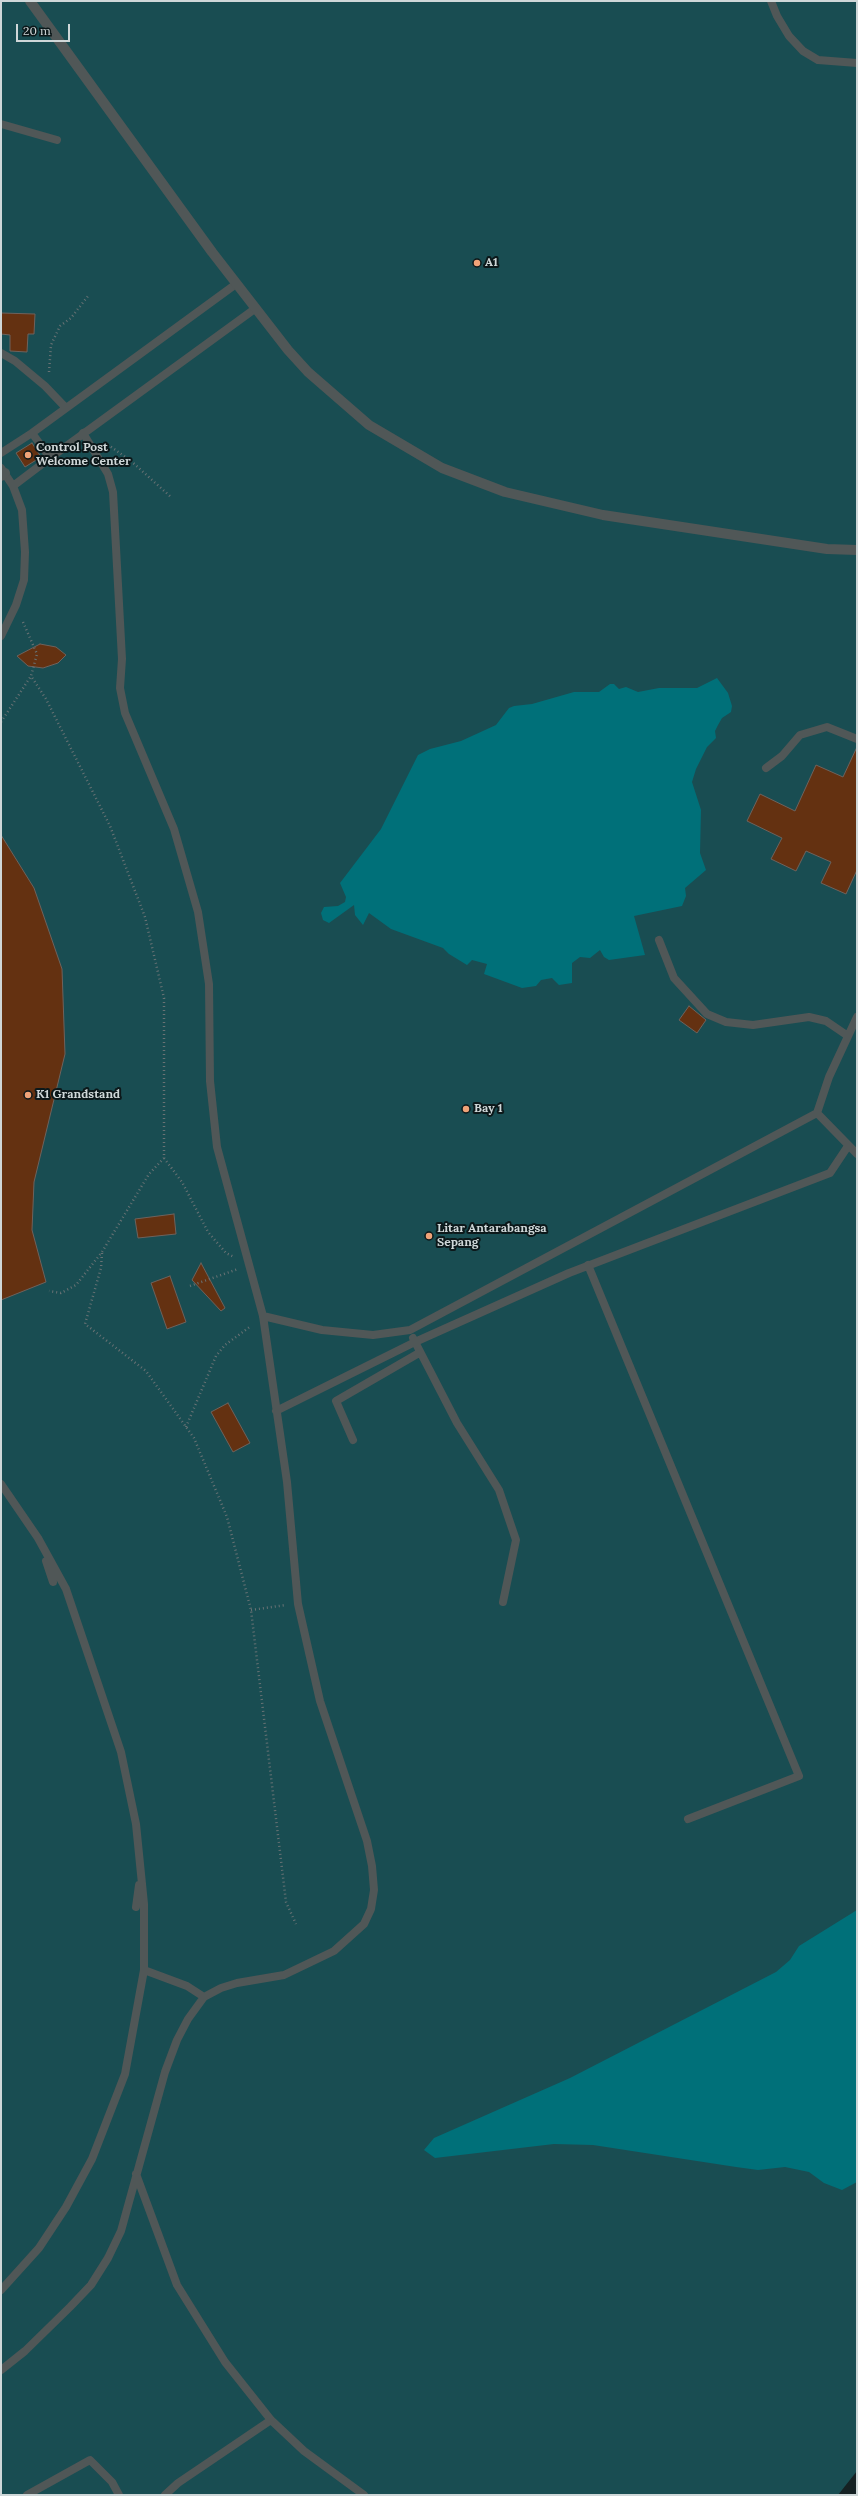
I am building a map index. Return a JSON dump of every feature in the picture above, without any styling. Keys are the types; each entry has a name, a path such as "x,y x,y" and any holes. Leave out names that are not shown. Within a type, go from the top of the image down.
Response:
{"street":[{"path":"30,1 236,284 288,350 343,404 369,425 442,468 505,492 603,515 827,549 857,550"}],"lane":[{"path":"771,1 776,16 789,36 803,51 818,60 857,63"},
{"path":"1,124 57,140"},
{"path":"1,453 32,433 236,284"},
{"path":"13,486 83,433 256,308"},
{"path":"1,353 15,360 45,386 66,408"},
{"path":"32,433 50,458"},
{"path":"1,2370 24,2351 90,2285 108,2258 121,2231 165,2072 177,2040 188,2019 204,1997 221,1988 237,1983 284,1975 334,1951 364,1924 371,1909 374,1890 372,1866 367,1841 329,1733 305,1639 298,1604 287,1482 263,1316 250,1265 234,1214 217,1146 210,1081 209,984 198,912 174,829 125,713 120,688 122,659 113,492 108,474 83,433"},
{"path":"1,636 16,605 24,580 26,552 22,510 13,486 2,472"},
{"path":"766,768 782,756 800,735 827,727 857,739"},
{"path":"659,940 674,978 707,1014 726,1022 753,1025 809,1017 826,1021 848,1036"},
{"path":"263,1316 322,1330 366,1334 410,1330 817,1113 830,1077 857,1017"},
{"path":"817,1113 857,1154"},
{"path":"276,1411 414,1342 588,1265 830,1173 848,1146"},
{"path":"588,1265 799,1776 688,1819"},
{"path":"410,1330 419,1353 457,1423 499,1490 516,1540 503,1602"},
{"path":"353,1440 336,1400 419,1353"},
{"path":"1,1484 38,1538 66,1589 121,1752 136,1824 144,1904 144,1970 125,2074 92,2159 66,2207 39,2248 1,2290"},
{"path":"38,1538 53,1582"},
{"path":"136,1907 140,1872"},
{"path":"144,1970 187,1986 204,1997"},
{"path":"136,2174 177,2285 221,2356 271,2420 304,2451 364,2495"},
{"path":"164,2495 178,2483 271,2420"},
{"path":"27,2495 90,2460 112,2482 119,2495"}],"path":[{"path":"50,372 51,345 60,326 71,318 88,296"},
{"path":"107,444 172,498"},
{"path":"1,722 31,676 37,654 16,605"},
{"path":"31,676 46,699 110,826 145,917 164,998 166,1128 164,1158 149,1174 102,1252 76,1285 61,1294 49,1291"},
{"path":"164,1158 182,1182 208,1232 226,1253 250,1265"},
{"path":"102,1252 101,1268 85,1324 146,1371 194,1438 227,1517 251,1610 286,1902 296,1924"},
{"path":"190,1286 250,1265"},
{"path":"186,1427 216,1356 226,1345 263,1316"},
{"path":"251,1610 274,1607"}],"shaded area":[{"name":"Litar Antarabangsa Sepang","path":"1,1 857,1 857,2471 838,2495 1,2495"},
{"path":"717,678 728,693 732,706 731,712 722,718 718,725 715,731 716,738 707,747 696,769 692,782 701,810 700,853 706,870 685,888 686,896 682,906 634,916 645,955 609,960 604,957 600,950 590,958 580,957 572,963 572,983 559,985 552,978 541,980 536,986 522,988 484,974 487,964 472,960 467,965 449,954 443,948 391,929 369,913 363,925 355,915 354,905 329,923 323,920 321,913 324,907 338,906 345,902 346,897 340,883 381,829 418,755 430,749 461,741 496,725 509,708 514,706 532,704 574,692 599,692 610,684 614,684 619,689 626,687 638,692 659,688 697,688"},
{"path":"857,1910 857,2182 842,2190 824,2183 809,2172 785,2167 758,2170 593,2145 554,2144 435,2158 424,2150 434,2138 570,2078 776,1972 790,1960 799,1946"}],"building":[{"path":"1,313 35,314 34,334 28,334 27,352 10,351 10,335 1,334"},
{"name":"Control Post Welcome Center","path":"32,443 41,457 25,467 16,453"},
{"path":"40,644 56,647 66,655 58,663 43,668 28,666 17,656"},
{"path":"857,747 857,870 846,894 821,883 831,862 806,851 796,871 771,859 782,838 747,821 760,794 795,811 816,765 843,777"},
{"name":"K1 Grandstand","path":"1,835 34,888 62,969 65,1054 34,1182 32,1230 46,1282 1,1300"},
{"path":"689,1006 706,1020 697,1033 679,1020"},
{"path":"174,1214 176,1234 138,1238 135,1219"},
{"path":"201,1263 225,1308 221,1311 192,1280"},
{"path":"170,1276 186,1322 167,1329 151,1283"},
{"path":"228,1403 250,1443 233,1452 211,1412"}],"place":[{"name":"A1","path":"477,263"},
{"name":"Control Post Welcome Center","path":"28,455"},
{"name":"K1 Grandstand","path":"28,1095"},
{"name":"Bay 1","path":"466,1109"},
{"name":"Litar Antarabangsa Sepang","path":"429,1236"}]}
